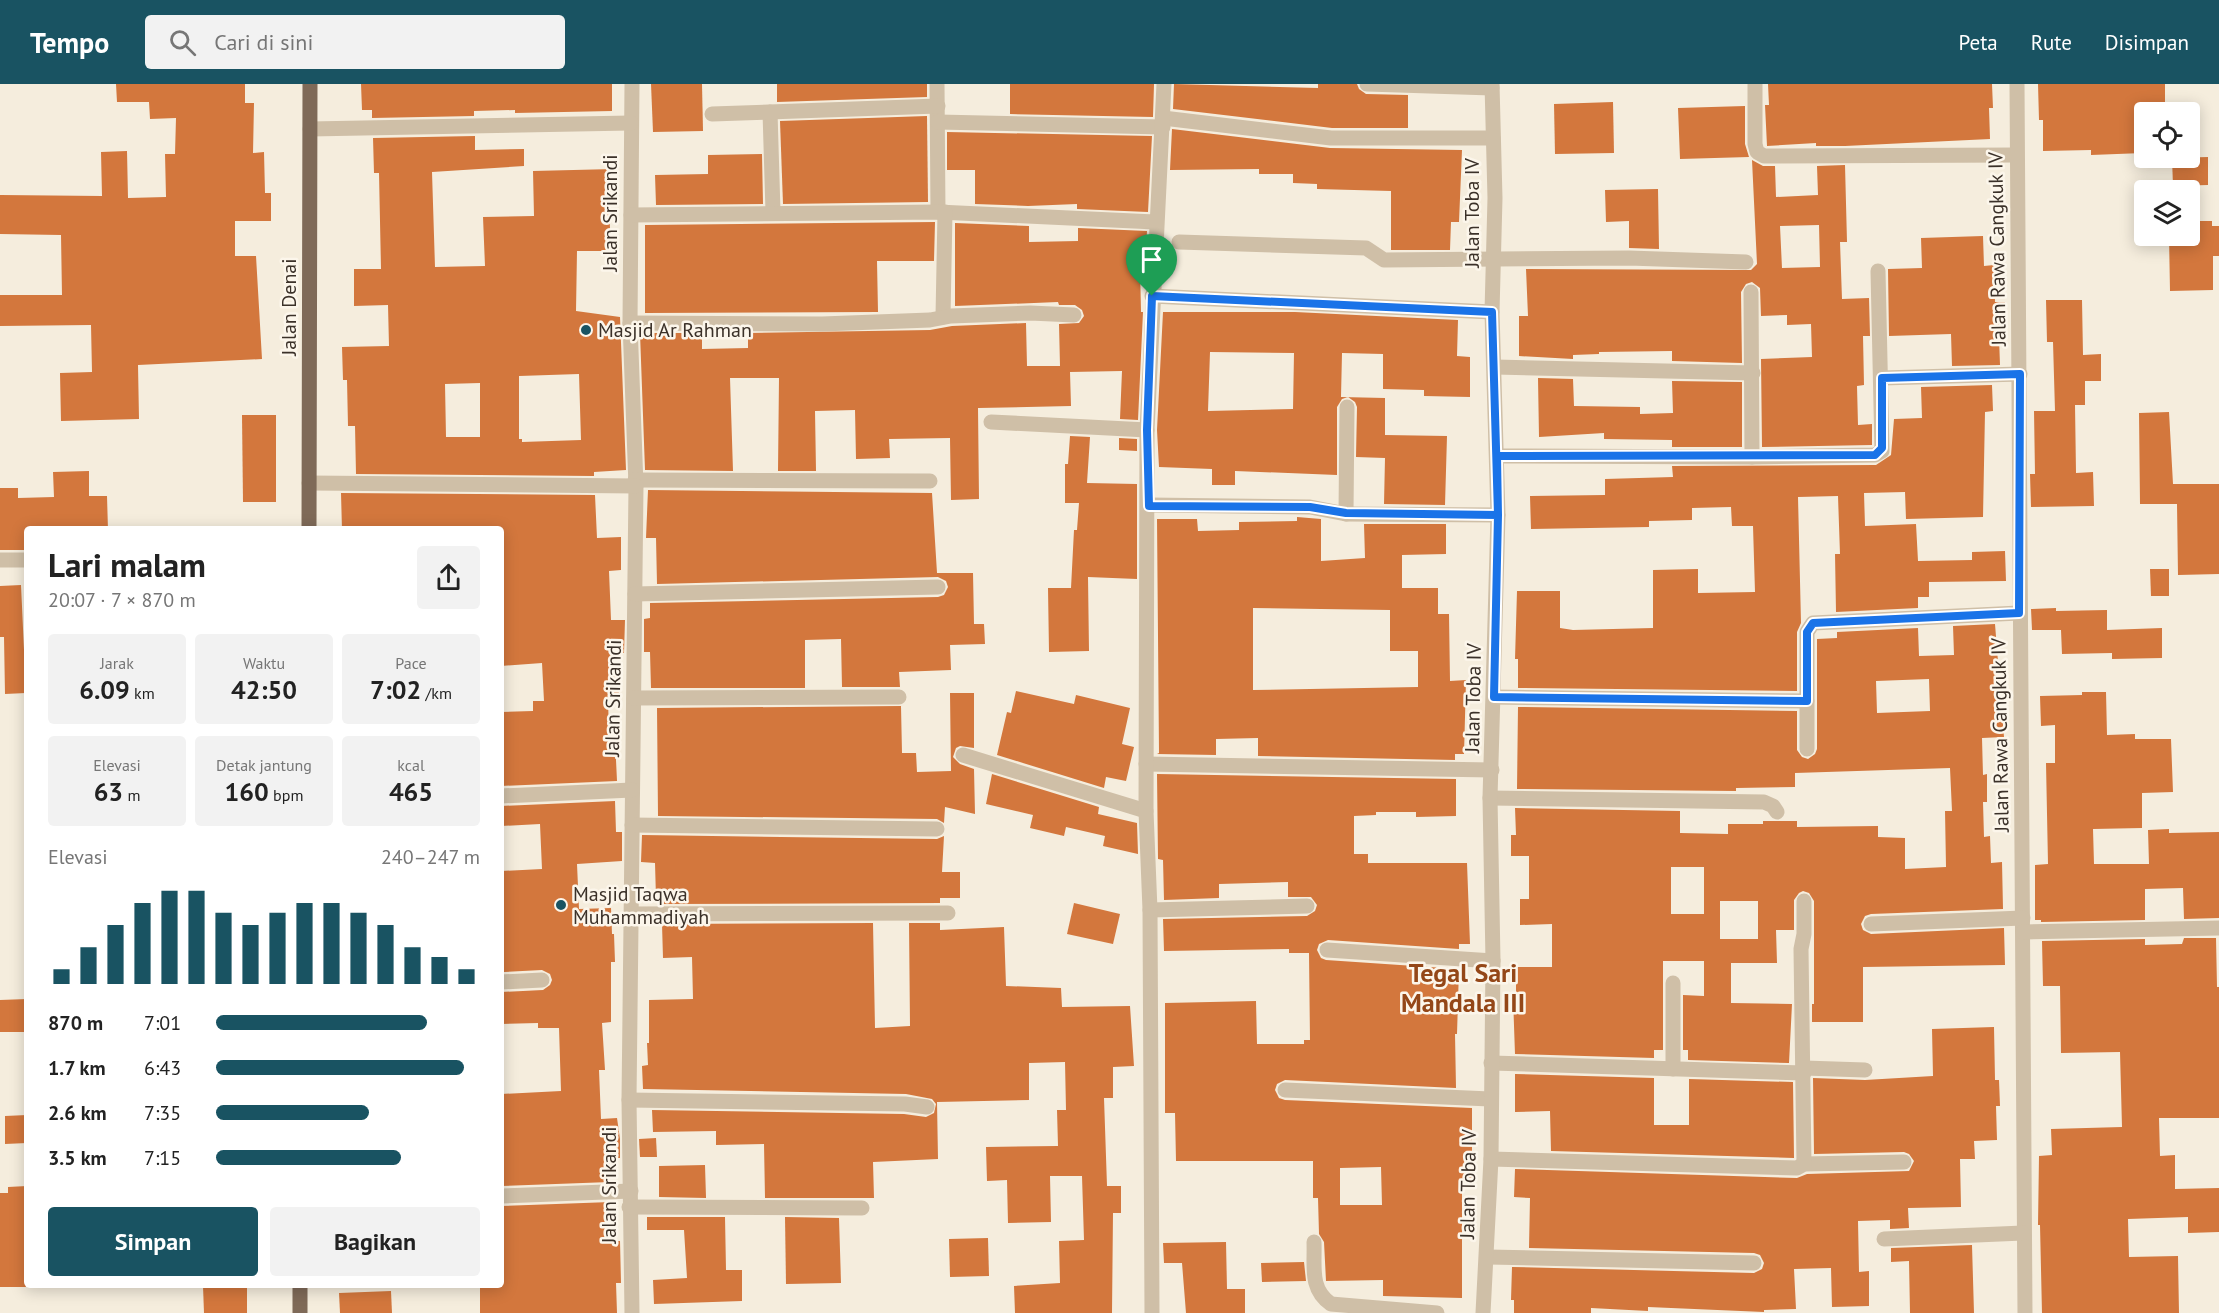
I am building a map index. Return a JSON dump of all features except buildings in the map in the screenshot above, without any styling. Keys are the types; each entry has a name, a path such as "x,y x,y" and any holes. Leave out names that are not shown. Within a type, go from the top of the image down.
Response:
{"main road":[{"name":"Jalan Denai","path":"309,526 310,84"},
{"path":"300,1288 300,1313"}],"street":[{"name":"Jalan Srikandi","path":"632,84 630,323 636,594 629,1101 632,1313"},
{"path":"937,84 943,317"},
{"path":"1152,1313 1150,910 1146,810 1149,506 1147,430 1155,222 1164,84"},
{"path":"1366,84 1492,86"},
{"path":"1755,84 1755,144 1757,152 1764,156 2016,155"},
{"name":"Jalan Rawa Cangkuk IV","path":"2017,84 2025,1313"},
{"name":"Jalan Toba IV","path":"1483,1313 1488,1257 1491,1159 1493,961 1490,798 1498,515 1492,312 1494,260 1492,86"},
{"path":"712,114 938,106"},
{"path":"770,112 773,212"},
{"path":"938,122 1163,122 1332,138 1493,138"},
{"path":"310,129 631,123"},
{"path":"632,215 941,212 1155,222"},
{"path":"1179,242 1366,248 1384,260 1629,258 1746,262"},
{"path":"1497,456 1752,457 1878,454 1882,448 1882,378 1878,271"},
{"path":"1751,292 1752,457"},
{"path":"1152,296 1492,312"},
{"path":"630,323 822,324 1030,313 1074,315"},
{"path":"1495,367 1753,373"},
{"path":"1882,378 2020,374"},
{"path":"1346,513 1347,407"},
{"path":"991,422 1147,430"},
{"path":"309,483 930,481"},
{"path":"1149,506 1310,507 1346,513 1498,515"},
{"path":"0,560 24,560"},
{"path":"636,594 938,587"},
{"path":"1807,749 1807,632 1813,623 2019,613"},
{"path":"634,698 899,697"},
{"path":"1494,697 1807,701"},
{"path":"963,755 1146,810"},
{"path":"1146,764 1492,770"},
{"path":"504,796 632,790"},
{"path":"1490,798 1764,802 1773,806 1776,812"},
{"path":"632,825 937,829"},
{"path":"1804,902 1804,934 1801,949 1804,1164"},
{"path":"1150,910 1307,906"},
{"path":"632,914 948,913"},
{"path":"1871,924 2219,928"},
{"path":"1327,950 1493,961"},
{"path":"504,982 542,980"},
{"path":"1673,983 1673,1069"},
{"path":"1491,1063 1673,1069 1865,1070"},
{"path":"1285,1090 1491,1099"},
{"path":"629,1101 905,1104 927,1107"},
{"path":"1491,1159 1797,1168 1804,1164 1904,1162"},
{"path":"504,1196 631,1191"},
{"path":"629,1207 861,1208"},
{"path":"1884,1239 2023,1233"},
{"path":"1314,1242 1315,1286 1318,1295 1331,1304 1437,1313"},
{"path":"1488,1257 1754,1263"}],"place":[{"name":"Masjid Ar Rahman","path":"586,330"},
{"name":"Masjid Taqwa Muhammadiyah","path":"561,905"}],"district":[{"name":"Tegal Sari Mandala III","path":"1463,987"}],"route":[{"path":"1152,296 1147,430 1149,506 1310,507 1346,513 1498,515 1497,456 1875,455 1882,451 1882,378 2020,374 2019,613 1813,623 1807,632 1807,701 1494,697 1498,515 1492,312 1152,296"}]}
